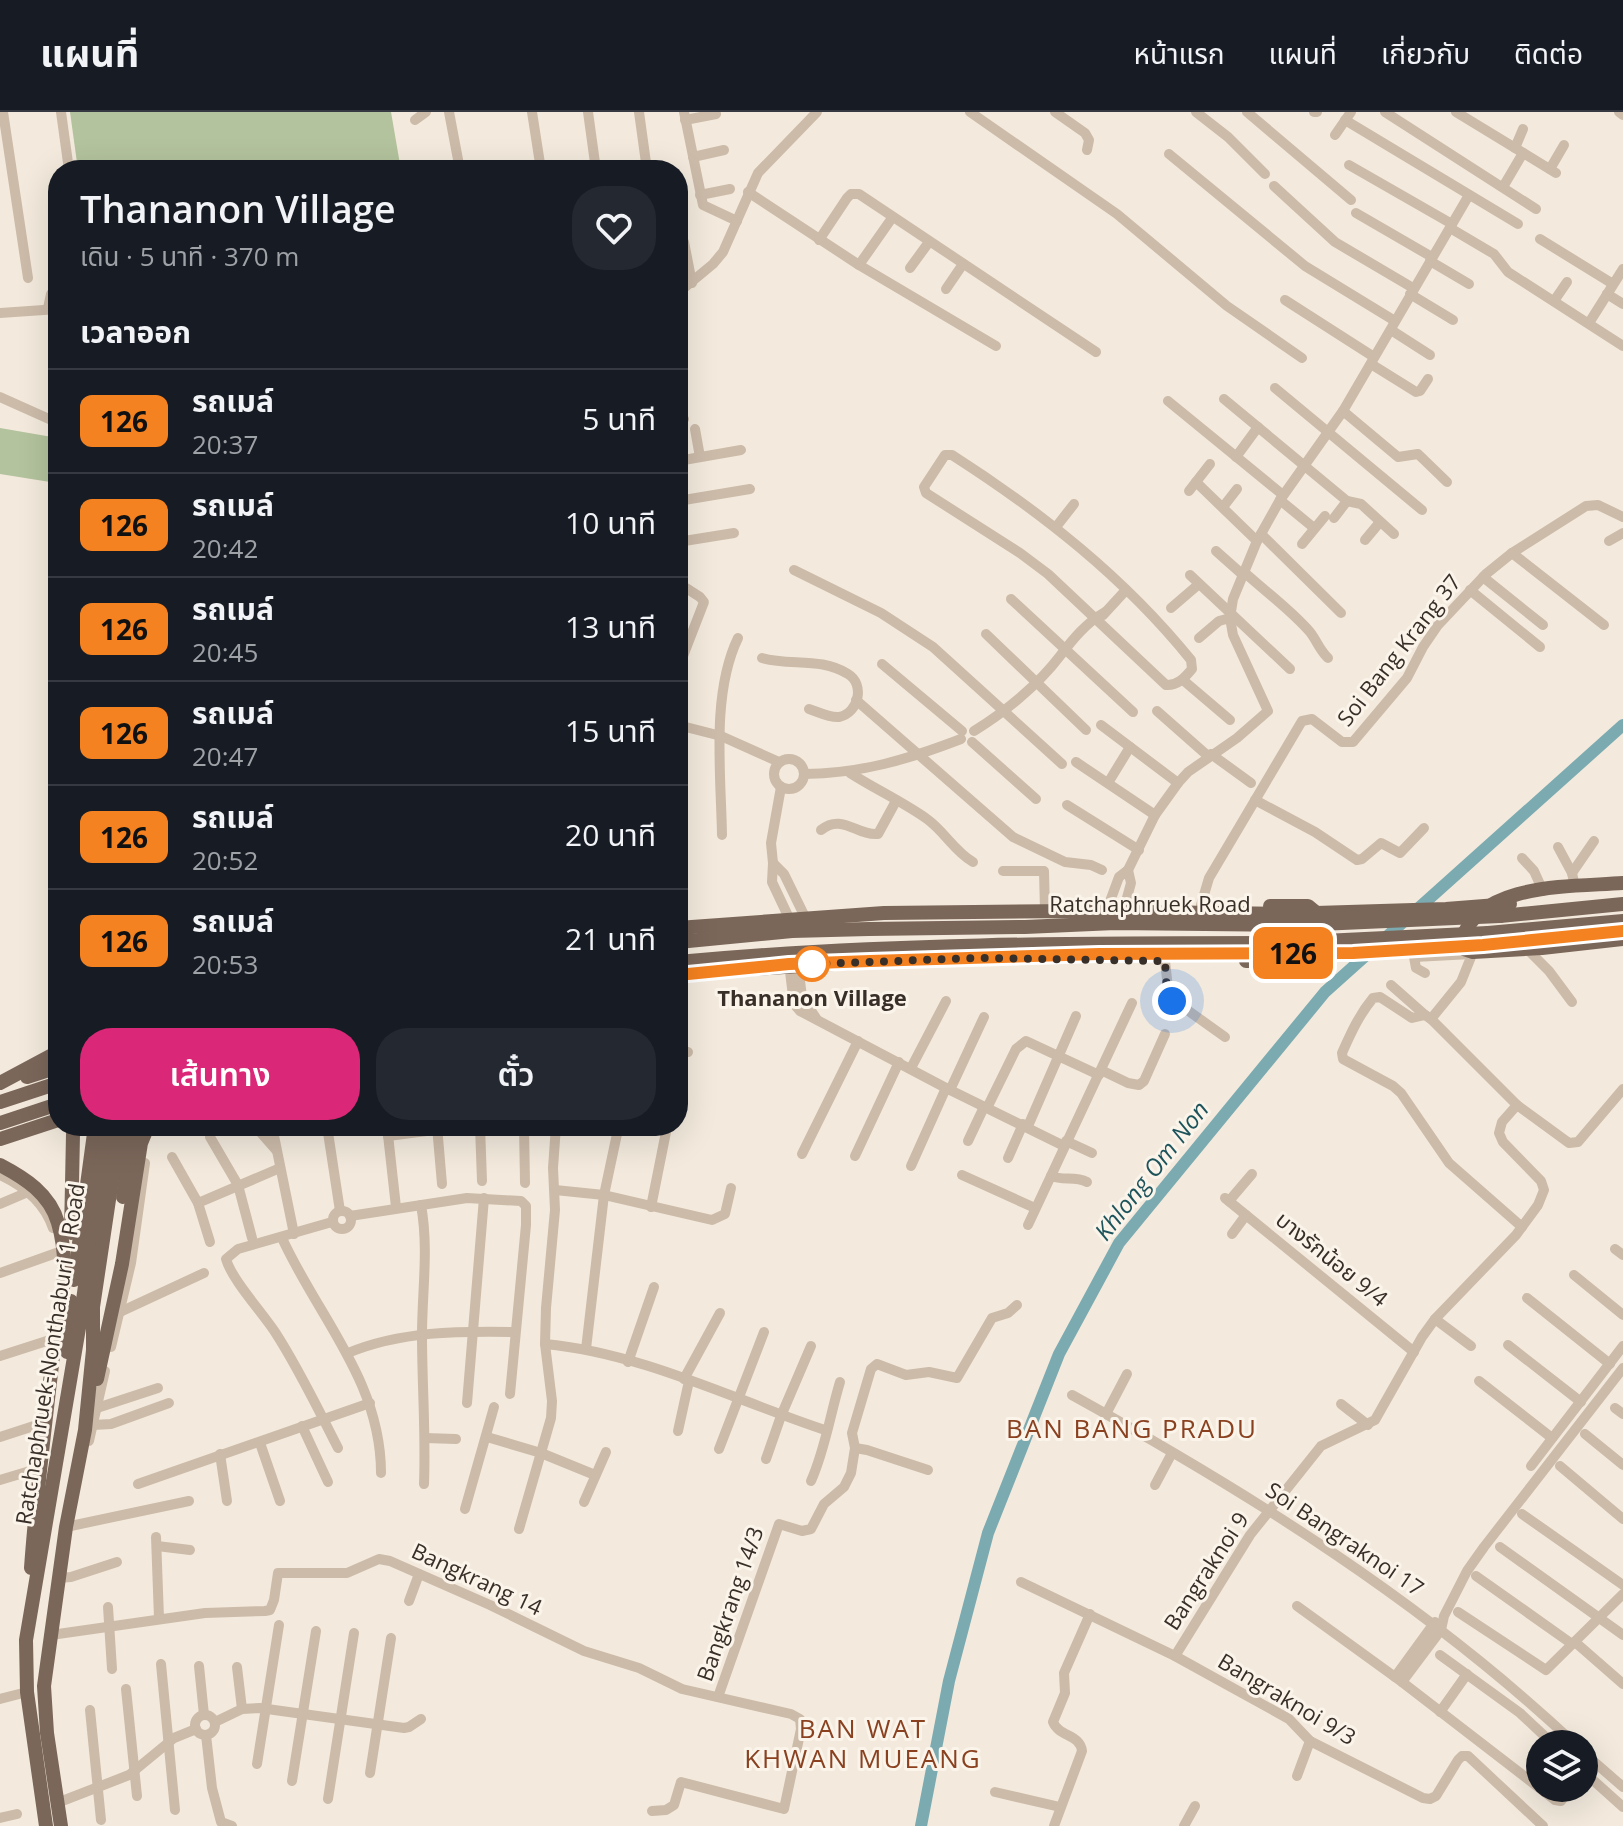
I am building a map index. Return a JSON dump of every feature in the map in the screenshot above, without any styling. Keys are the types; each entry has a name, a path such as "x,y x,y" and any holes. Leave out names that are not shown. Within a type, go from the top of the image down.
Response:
{"main road":[{"path":"1623,883 1574,880 1543,891 1509,896 1480,910 1462,939 1464,949 1479,946 1527,949 1623,939"},
{"path":"688,927 867,914 1045,911 1283,914 1446,909 1623,891"},
{"path":"1041,957 1095,961 1283,961 1297,955 1320,920 1308,906 1117,904 1074,911"},
{"name":"Ratchaphruek Road","path":"688,941 792,931 1115,923 1297,925 1500,916 1623,904"},
{"path":"867,914 953,928"},
{"name":"Ratchaphruek Road","path":"688,961 793,951 953,946 1283,943 1479,946 1623,921"},
{"path":"688,974 794,964 870,961 1099,954 1353,953 1479,946 1623,931"},
{"path":"870,961 953,946"},
{"path":"0,1084 48,1058"},
{"path":"29,1076 48,1065"},
{"path":"0,1084 48,1070"},
{"path":"0,1102 48,1086"},
{"path":"0,1123 48,1107"},
{"path":"0,1139 48,1123"},
{"path":"26,1640 40,1468 63,1259 72,1226 73,1136"},
{"path":"96,1136 100,1226"},
{"name":"Ratchaphruek-Nonthaburi 1 Road","path":"61,1826 44,1701 66,1527 89,1427 93,1307 106,1136"},
{"name":"Ratchaphruek-Nonthaburi 1 Road","path":"46,1826 27,1692 26,1640 65,1412 118,1136"},
{"path":"100,1226 131,1136"},
{"path":"138,1136 141,1143"},
{"path":"89,1427 144,1136"},
{"path":"0,1165 25,1178 48,1201 58,1221 63,1259"}],"street":[{"path":"3,112 28,278"},
{"path":"61,112 68,160"},
{"path":"415,120 426,112"},
{"path":"449,112 458,160"},
{"path":"532,112 539,160"},
{"path":"588,112 595,160"},
{"path":"639,112 646,160"},
{"path":"688,286 723,252 758,173 817,112"},
{"path":"970,112 1117,214 1227,306 1302,358"},
{"path":"1055,112 1089,137 1087,150"},
{"path":"1196,112 1228,137 1265,174"},
{"path":"1247,112 1351,200"},
{"path":"1385,112 1536,209"},
{"path":"1456,112 1553,171 1564,145"},
{"path":"716,114 685,116 700,195 706,208 737,221"},
{"path":"1335,135 1348,116 1518,224"},
{"path":"1503,187 1519,150 1523,129"},
{"path":"693,157 724,150"},
{"path":"1169,154 1305,266 1393,325 1430,355"},
{"path":"1349,165 1494,254 1508,272 1623,346"},
{"path":"1274,186 1335,242 1453,320"},
{"path":"700,195 730,189"},
{"path":"748,192 859,265 996,346"},
{"path":"819,240 851,194 863,196 1096,352"},
{"path":"1117,904 1119,877 1128,870 1155,815 1178,783 1268,711 1239,652 1230,616 1233,599 1259,538 1282,497 1343,411 1469,195"},
{"path":"1356,213 1469,284"},
{"path":"859,265 892,218"},
{"path":"1540,239 1613,284"},
{"path":"910,268 929,242"},
{"path":"688,262 692,283"},
{"path":"946,289 963,264"},
{"path":"1589,323 1623,269"},
{"path":"1554,301 1567,282"},
{"path":"1607,294 1623,304"},
{"path":"1285,300 1416,392 1428,379"},
{"path":"0,313 48,308"},
{"path":"1275,388 1422,510"},
{"path":"0,397 48,419"},
{"path":"1224,399 1347,501 1361,504 1394,534"},
{"path":"1168,401 1314,528"},
{"path":"1343,411 1398,457 1418,454 1447,482"},
{"path":"1236,457 1258,427"},
{"path":"695,429 700,457"},
{"path":"688,459 741,450"},
{"path":"952,455 1056,527 1126,590 1191,660 1192,669 1183,680 1166,685 1099,617 1020,553 926,493 924,487 942,458 952,455"},
{"path":"1210,464 1193,486 1223,507 1341,613"},
{"path":"688,499 750,489"},
{"path":"1223,507 1237,489"},
{"path":"1302,544 1314,528 1347,501"},
{"path":"1056,527 1074,504"},
{"name":"Soi Bang Krang 37","path":"1201,905 1209,878 1302,721 1312,719 1342,742 1353,742 1407,678 1438,625 1483,577 1512,553 1586,506 1598,505 1623,517"},
{"path":"1365,540 1380,522"},
{"path":"688,540 734,533"},
{"path":"1609,541 1623,533"},
{"path":"1216,551 1305,627 1328,658"},
{"path":"1512,553 1604,625"},
{"path":"794,570 844,593 907,629 943,655 1062,764"},
{"path":"1190,575 1230,616 1290,669"},
{"path":"1483,577 1543,625"},
{"path":"1171,608 1199,584"},
{"path":"688,589 704,602 688,643"},
{"path":"804,774 850,773 920,755 967,736 1004,710 1126,590"},
{"path":"1470,590 1540,647"},
{"path":"1011,599 1064,652 1133,712"},
{"path":"1199,638 1230,616"},
{"path":"986,634 1086,730"},
{"path":"722,835 721,736 725,672 738,638"},
{"path":"762,658 791,664 815,662 845,672 858,684 860,690 850,711 836,717 809,709"},
{"path":"882,664 1036,799"},
{"path":"1183,680 1230,720"},
{"path":"856,700 1025,845 1065,862 1091,865 1102,870"},
{"path":"1157,711 1210,755 1251,783"},
{"path":"1101,725 1178,783"},
{"path":"688,728 721,736 779,762"},
{"path":"1108,783 1130,747"},
{"path":"785,759 801,764 804,774 796,787 781,787 774,779 773,771 779,762 785,759"},
{"path":"1076,762 1155,815"},
{"path":"850,773 925,818 943,832 957,851 973,862"},
{"path":"781,787 771,843 772,883 789,918"},
{"path":"1255,800 1315,832 1357,860 1381,843 1400,853 1424,828"},
{"path":"821,830 828,824 848,824 878,834 896,801"},
{"path":"1067,805 1139,850"},
{"path":"1574,880 1594,841"},
{"path":"1558,847 1574,880"},
{"path":"1522,858 1534,871 1543,891"},
{"path":"773,863 784,874 805,917"},
{"path":"1003,871 1044,871 1045,911"},
{"path":"1425,973 1416,968 1414,957 1479,946"},
{"path":"1479,946 1461,982 1428,1017 1412,1018 1380,997 1373,998 1357,1019 1342,1053 1343,1059 1401,1093 1449,1163 1522,1227"},
{"path":"1527,949 1549,971 1572,1002"},
{"path":"1165,961 1169,997 1225,1037"},
{"path":"794,964 802,997 817,1019 948,1089 1092,1153"},
{"path":"1391,985 1517,1105 1524,1107 1567,1141 1574,1143 1623,1089"},
{"path":"911,1068 946,1001"},
{"path":"1028,1225 1132,1003"},
{"path":"1008,1158 1076,1016"},
{"path":"911,1166 984,1017"},
{"path":"968,1141 1020,1043 1026,1041 1057,1056 1139,1085 1144,1081 1165,1034"},
{"path":"802,1154 858,1041"},
{"path":"855,1156 899,1062"},
{"path":"1341,1404 1368,1425 1375,1420 1435,1319 1522,1227 1538,1205 1544,1190 1541,1181 1503,1142 1499,1133 1502,1122 1517,1105"},
{"path":"150,1136 131,1263 97,1408 89,1427 105,1426 169,1403"},
{"path":"264,1136 277,1151"},
{"path":"274,1136 294,1234"},
{"path":"329,1136 345,1213 351,1221 345,1229 332,1222"},
{"path":"389,1136 396,1207"},
{"path":"438,1136 442,1184"},
{"path":"480,1136 482,1181"},
{"path":"524,1136 525,1183"},
{"path":"519,1529 551,1418 545,1344 555,1136"},
{"path":"586,1349 604,1195 617,1136"},
{"path":"651,1207 665,1136"},
{"path":"210,1137 238,1185 252,1238"},
{"path":"172,1157 198,1203 210,1242"},
{"path":"198,1203 280,1168"},
{"name":"บางรักน้อย 9/4","path":"1252,1174 1227,1200 1414,1352"},
{"path":"0,1175 19,1184 41,1204 52,1224 63,1259 0,1273"},
{"path":"962,1175 1035,1208"},
{"path":"1051,1176 1087,1182"},
{"path":"555,1190 604,1195 712,1220 725,1214 731,1188"},
{"path":"0,1204 28,1192"},
{"path":"332,1222 335,1213 484,1198 516,1199 526,1206 510,1394"},
{"path":"467,1403 484,1198"},
{"path":"421,1205 426,1247 422,1334 424,1484"},
{"path":"1232,1234 1246,1215"},
{"path":"328,1482 314,1422 277,1334 226,1259 238,1249 332,1222"},
{"path":"282,1238 293,1262 348,1353 370,1403 379,1443 381,1473"},
{"path":"120,1312 204,1273"},
{"path":"1574,1275 1623,1315"},
{"path":"628,1362 654,1287"},
{"path":"1527,1298 1610,1364"},
{"path":"928,1470 855,1448 852,1429 869,1374 877,1364 906,1375 929,1372 957,1378 992,1318 1008,1313 1017,1305"},
{"path":"678,1431 686,1380 720,1313"},
{"path":"1435,1319 1471,1346"},
{"path":"348,1353 385,1339 422,1334 515,1332"},
{"path":"719,1449 764,1332"},
{"path":"0,1356 56,1336"},
{"path":"545,1344 586,1349 686,1380 825,1430"},
{"path":"1508,1345 1581,1402"},
{"path":"766,1459 811,1346"},
{"path":"1531,1466 1623,1346"},
{"path":"1399,1679 1437,1627 1467,1571 1484,1547 1623,1368"},
{"path":"1106,1414 1127,1374"},
{"path":"1479,1381 1552,1438"},
{"path":"811,1481 823,1450 825,1430 840,1382"},
{"path":"97,1408 158,1388"},
{"name":"Soi Bangraknoi 17","path":"1072,1395 1270,1510 1437,1627 1526,1698 1560,1730"},
{"path":"138,1484 370,1403"},
{"path":"465,1509 494,1407"},
{"path":"0,1437 46,1422"},
{"path":"314,1422 338,1448"},
{"name":"Bangraknoi 9","path":"1175,1656 1245,1544 1321,1446 1368,1425"},
{"path":"1585,1434 1623,1465"},
{"path":"487,1437 541,1453 595,1475"},
{"path":"425,1438 456,1439"},
{"path":"260,1443 280,1501"},
{"name":"Bangkrang 14/3","path":"718,1697 779,1524 802,1531 811,1529 824,1504 844,1487 851,1473 855,1448"},
{"path":"584,1502 606,1452"},
{"path":"1155,1485 1172,1453"},
{"path":"220,1454 227,1501"},
{"path":"1560,1466 1623,1519"},
{"path":"0,1480 40,1468"},
{"path":"66,1527 189,1501"},
{"path":"1522,1514 1623,1585"},
{"path":"159,1618 156,1542 190,1550"},
{"path":"1500,1547 1623,1635"},
{"name":"Bangkrang 14","path":"51,1635 159,1618 270,1610 276,1575 282,1572 347,1573 379,1559 490,1605 584,1651 639,1668 682,1689 791,1714 800,1719 801,1729 784,1809 681,1782 674,1805 666,1810 652,1811"},
{"path":"58,1578 71,1577 117,1562"},
{"path":"409,1601 419,1574"},
{"path":"1476,1576 1573,1643 1623,1684"},
{"name":"Bangraknoi 9/3","path":"1021,1582 1175,1656 1289,1719 1310,1741 1430,1799 1436,1796 1458,1760 1468,1756 1543,1826"},
{"path":"1458,1612 1542,1670 1549,1669 1623,1594"},
{"path":"1297,1606 1399,1679 1526,1778"},
{"path":"108,1607 112,1669"},
{"path":"1054,1826 1081,1755 1081,1744 1077,1739 1061,1733 1053,1722 1065,1693 1064,1673 1090,1614"},
{"path":"257,1764 279,1625"},
{"path":"292,1781 316,1631"},
{"path":"328,1799 354,1633"},
{"path":"370,1773 391,1638"},
{"path":"1440,1655 1520,1713 1538,1730"},
{"path":"161,1664 175,1810"},
{"path":"199,1666 204,1715"},
{"path":"237,1667 242,1709"},
{"path":"1440,1712 1467,1674"},
{"path":"126,1689 137,1796"},
{"path":"0,1699 27,1692"},
{"path":"215,1722 242,1709 266,1708 409,1727 421,1719"},
{"path":"90,1710 101,1820"},
{"path":"196,1729 198,1719 204,1715"},
{"path":"204,1715 215,1722"},
{"path":"206,1735 215,1729 215,1722"},
{"path":"57,1803 98,1789 135,1771 169,1743 196,1729"},
{"path":"196,1729 206,1735"},
{"path":"206,1735 212,1788 225,1825"},
{"path":"1297,1776 1310,1741"},
{"path":"1598,1765 1623,1787"},
{"path":"1598,1785 1623,1807"},
{"path":"995,1792 1060,1807"},
{"path":"1184,1826 1195,1806"},
{"path":"0,1818 17,1814"}],"green space":[{"path":"70,112 391,112 399,160 77,160"},
{"path":"0,428 48,436 48,482 0,474"}],"waterway":[{"name":"Khlong Om Non","path":"921,1826 949,1681 988,1533 1059,1354 1119,1243 1325,992 1623,725"}],"bus line":[{"name":"126","path":"688,974 789,964 947,958 1353,953 1483,945 1623,931"}],"place":[{"name":"Thananon Village","path":"812,964"}],"district":[{"name":"BAN BANG PRADU","path":"1132,1429"},
{"name":"BAN WAT KHWAN MUEANG","path":"863,1744"}],"route":[{"path":"812,964 1041,957 1165,961 1167,993 1172,1001"}]}
